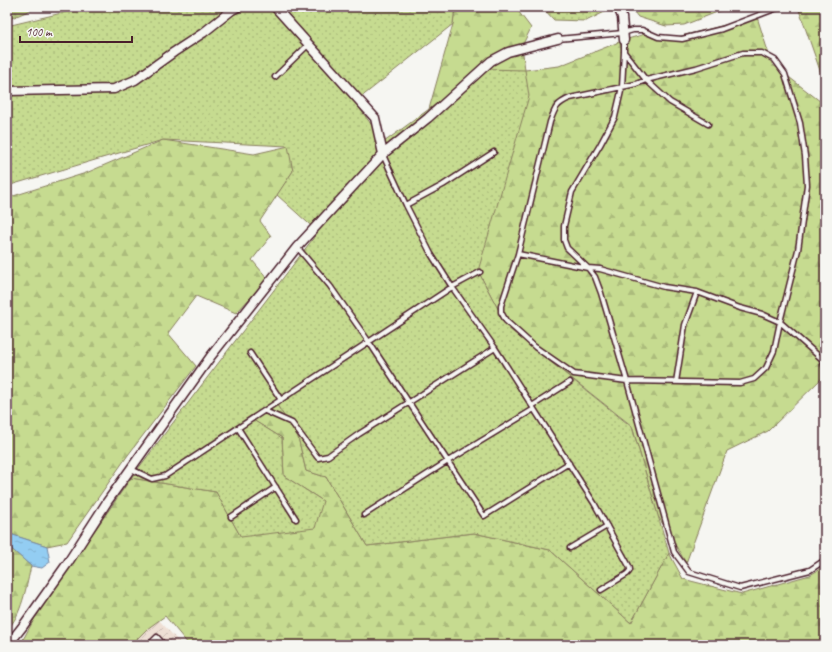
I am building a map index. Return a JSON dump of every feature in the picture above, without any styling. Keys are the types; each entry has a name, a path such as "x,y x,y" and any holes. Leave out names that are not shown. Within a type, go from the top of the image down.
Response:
{"street":[{"path":"7,91 114,89 135,80 238,7"},
{"path":"274,7 375,118 383,154"},
{"path":"618,7 622,17 624,36"},
{"path":"8,645 67,564 107,502 211,356 297,247 383,154 428,118 490,61 508,52 558,39"}],"lane":[{"path":"558,39 624,36 633,30 642,30 658,37 682,38 722,29 780,7"},
{"path":"624,36 622,87 615,118 572,192 564,226 564,240 566,248 588,268 595,277 602,294 674,552 689,572 740,588 810,570 825,560"},
{"path":"275,77 308,44"},
{"path":"624,52 646,80 670,102 708,124"},
{"path":"743,53 762,53 775,60 784,74 800,123 805,156 807,185 798,250 774,351 766,368 754,379 740,383 627,381 574,374 535,347 506,321 501,312 501,306 518,254 554,109 562,102 570,98 622,87 696,68 743,53"},
{"path":"406,205 443,185 494,152"},
{"path":"383,154 406,205 431,254 452,287 495,348 594,502 630,568 630,571 601,590"},
{"path":"297,247 330,286 369,342 484,516 569,463"},
{"path":"518,254 600,269 664,287 697,292 740,308 762,314 780,322 822,359 825,367"},
{"path":"130,469 152,479 165,476 452,287 480,272"},
{"path":"676,382 685,325 697,292"},
{"path":"265,411 292,423 318,458 328,456 359,434 495,348"},
{"path":"250,352 281,400"},
{"path":"364,515 533,408 570,382"},
{"path":"238,428 296,519"},
{"path":"230,517 276,487"},
{"path":"570,548 607,526"},
{"path":"149,645 157,637 164,645"}],"shaded area":[{"path":"158,619 182,645 131,645 147,629"}],"green space":[{"path":"7,7 38,7 7,20"},
{"path":"87,7 455,7 453,24 355,102 384,142 484,69 525,70 529,96 478,271 508,328 632,427 669,553 631,623 550,550 474,533 367,546 326,477 306,471 298,437 277,405 253,420 282,438 284,476 323,501 315,528 241,537 216,492 131,478 318,232 277,195 293,171 288,146 163,140 7,186 7,26"},
{"path":"455,7 515,7 531,28 522,46 525,70 559,66 624,40 649,33 677,37 757,17 772,64 825,105 825,375 768,431 727,451 686,563 658,516 632,426 508,328 478,271 429,109 453,24"},
{"path":"542,7 609,7 611,9 586,21 554,20"},
{"path":"630,7 730,7 684,25 666,26 638,17"},
{"path":"798,7 825,7 825,85"},
{"path":"163,140 254,154 289,146 293,171 260,221 271,236 252,260 268,279 236,313 196,296 168,333 196,366 128,455 67,542 47,546 13,535 7,529 7,198 86,173"},
{"path":"277,405 298,437 306,471 326,477 367,546 474,533 550,550 631,623 669,553 683,579 742,594 810,575 825,566 825,645 189,645 165,616 147,629 131,645 20,645 37,614 131,478 216,492 241,537 320,499 284,476 282,438 253,420"},
{"path":"7,545 31,566 20,609 12,624 7,629"}],"water":[{"path":"7,529 13,535 47,546 50,562 42,568 31,566 7,545"}]}
